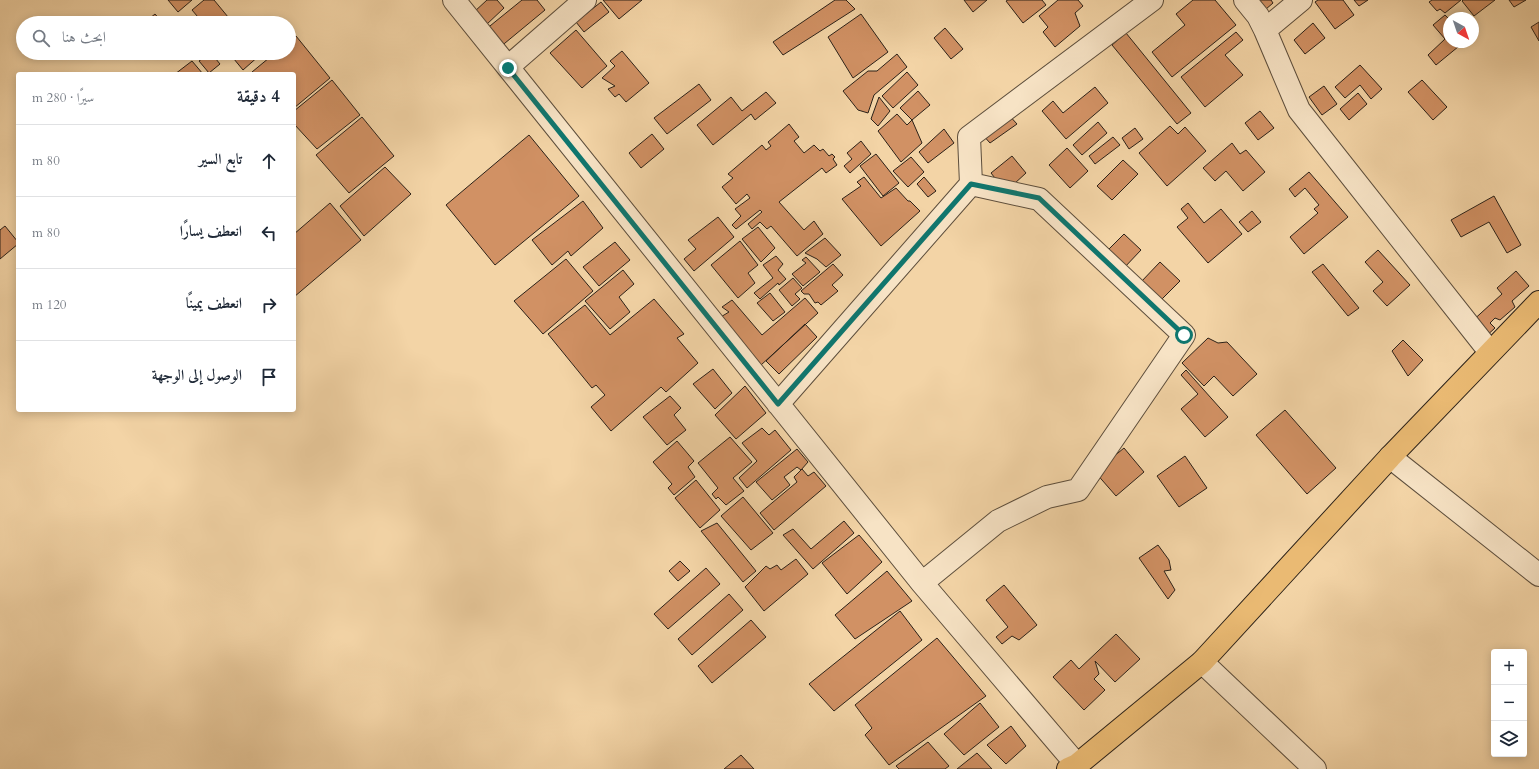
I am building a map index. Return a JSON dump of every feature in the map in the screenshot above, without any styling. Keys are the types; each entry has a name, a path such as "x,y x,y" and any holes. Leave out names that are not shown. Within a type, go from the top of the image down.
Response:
{"main road":[{"path":"1074,768 1202,662 1390,457 1539,302"}],"street":[{"path":"454,0 922,583 1074,768"},
{"path":"508,68 585,0"},
{"path":"778,404 971,184 968,137 1152,0"},
{"path":"1245,0 1258,16 1265,30 1299,110 1490,352"},
{"path":"1265,30 1301,0"},
{"path":"922,583 998,521 1047,497 1078,490 1184,335 1039,198 971,184"},
{"path":"1390,457 1539,575"},
{"path":"1202,662 1315,769"}],"building":[{"path":"168,0 192,0 178,12"},
{"path":"204,0 214,0 227,16 197,16 192,10"},
{"path":"487,0 497,0 504,8 486,25 474,12"},
{"path":"522,0 537,0 545,10 499,48 485,30"},
{"path":"603,0 642,0 619,19"},
{"path":"835,0 846,0 855,9 783,55 773,42"},
{"path":"964,0 987,0 973,12"},
{"path":"1042,0 1046,5 1023,23 1006,1"},
{"path":"1058,0 1078,0 1083,6 1075,13 1080,26 1055,47 1043,32 1048,27 1039,16"},
{"path":"1193,0 1215,0 1236,25 1172,77 1152,52 1185,25 1176,14"},
{"path":"1245,0 1271,0 1273,3 1258,16"},
{"path":"1318,0 1343,0 1354,15 1335,29 1315,2"},
{"path":"1354,0 1368,0 1359,6"},
{"path":"1432,0 1461,0 1446,12 1440,9 1437,11 1429,2"},
{"path":"1495,0 1479,12 1471,12 1462,1"},
{"path":"1509,0 1526,0 1514,7"},
{"path":"601,2 609,12 584,32 576,22"},
{"path":"861,14 888,52 853,78 828,37"},
{"path":"1443,17 1443,37 1433,25"},
{"path":"1539,22 1539,41 1531,27"},
{"path":"1313,23 1325,38 1305,54 1294,40"},
{"path":"945,28 963,49 951,59 934,38"},
{"path":"576,30 607,66 582,88 550,53"},
{"path":"1236,32 1243,40 1225,55 1243,75 1205,107 1181,77"},
{"path":"1126,33 1191,113 1177,124 1112,45"},
{"path":"296,36 330,78 296,106 296,72 252,72 267,60 296,60"},
{"path":"1443,41 1443,48 1457,48 1436,65 1428,55"},
{"path":"622,51 649,83 626,102 619,94 615,97 608,89 615,86 602,78 615,66 610,61"},
{"path":"897,54 907,67 874,95 868,113 858,110 843,91 868,71 877,71"},
{"path":"217,60 220,64 208,72 199,61"},
{"path":"235,60 254,60 243,70"},
{"path":"192,61 201,72 178,72"},
{"path":"1360,65 1382,89 1371,99 1360,85 1345,98 1335,87"},
{"path":"907,72 918,85 893,108 882,96"},
{"path":"332,80 360,115 317,149 296,126 296,109"},
{"path":"1422,80 1447,107 1433,120 1408,92"},
{"path":"699,84 711,100 667,134 654,118"},
{"path":"1324,86 1337,104 1322,115 1309,97"},
{"path":"1095,87 1108,103 1066,139 1042,111 1053,101 1063,113"},
{"path":"918,91 930,105 912,120 900,108"},
{"path":"766,92 776,103 755,120 751,114 713,145 697,125 731,97 742,111"},
{"path":"1358,93 1367,104 1349,120 1340,109"},
{"path":"879,97 890,111 878,126 871,119"},
{"path":"1260,111 1274,128 1258,140 1245,123"},
{"path":"1007,113 1017,124 990,143 982,134"},
{"path":"897,114 907,125 912,120 922,143 901,162 878,131"},
{"path":"362,117 394,156 349,193 316,155"},
{"path":"1098,122 1107,133 1082,155 1073,145"},
{"path":"789,124 799,137 794,141 804,153 814,145 820,151 823,149 829,156 832,154 835,157 833,159 837,165 826,173 822,168 779,202 804,230 814,221 823,234 797,256 771,226 767,229 760,222 752,229 748,224 762,212 760,210 736,229 732,225 741,216 735,209 750,198 747,194 736,204 722,187 733,178 728,174 762,145 766,150 771,146 768,142"},
{"path":"1170,126 1178,134 1185,127 1206,151 1167,186 1139,153"},
{"path":"1135,128 1143,139 1129,149 1122,138"},
{"path":"944,129 954,143 928,163 919,152"},
{"path":"652,134 664,149 641,168 629,153"},
{"path":"529,135 579,196 495,265 446,205"},
{"path":"1113,137 1120,145 1095,164 1089,156"},
{"path":"861,141 871,154 850,173 844,166 852,159 847,153"},
{"path":"1232,143 1240,154 1246,150 1265,172 1243,191 1226,171 1215,181 1203,168"},
{"path":"1067,148 1088,171 1070,188 1049,165"},
{"path":"876,154 899,183 883,196 860,166"},
{"path":"1012,156 1026,173 1014,184 998,182 991,173"},
{"path":"911,157 924,172 908,187 893,171"},
{"path":"1123,160 1138,174 1112,200 1097,186"},
{"path":"385,167 411,194 364,236 340,206"},
{"path":"1309,172 1348,217 1304,254 1290,237 1318,213 1314,209 1319,205 1305,188 1295,197 1289,189"},
{"path":"864,177 881,198 896,188 920,211 881,246 842,199 861,186 857,182"},
{"path":"924,177 936,191 928,197 917,184"},
{"path":"1494,196 1521,245 1507,253 1489,222 1461,237 1451,220"},
{"path":"583,201 603,228 571,256 568,251 552,265 532,240"},
{"path":"330,203 361,240 296,295 296,232"},
{"path":"1188,203 1204,223 1221,209 1242,234 1208,263 1177,227 1188,218 1181,209"},
{"path":"1252,211 1261,222 1248,232 1239,222"},
{"path":"718,217 734,237 694,271 684,259 696,249 688,240"},
{"path":"5,226 16,240 16,246 0,259 0,230"},
{"path":"758,227 775,248 761,262 742,239"},
{"path":"1124,234 1141,250 1123,269 1106,252"},
{"path":"825,238 841,255 826,267 817,259 805,253"},
{"path":"740,241 758,265 748,273 755,283 738,298 711,265"},
{"path":"615,242 630,260 599,286 583,267"},
{"path":"1378,250 1410,285 1387,306 1373,291 1383,282 1365,262"},
{"path":"776,256 783,264 778,270 786,279 779,285 778,283 760,299 754,293 773,278 763,265"},
{"path":"806,257 820,272 803,286 792,274 806,263 802,260"},
{"path":"566,259 593,291 543,334 514,301"},
{"path":"1160,262 1180,281 1159,302 1140,283"},
{"path":"833,264 843,275 832,285 838,291 821,305 818,302 815,303 809,294 804,294 801,291"},
{"path":"1323,264 1359,308 1348,316 1312,272"},
{"path":"623,270 634,284 619,297 630,312 610,329 585,301"},
{"path":"1516,271 1529,286 1512,301 1515,307 1500,320 1495,318 1490,323 1495,328 1484,338 1470,323 1502,294 1497,288"},
{"path":"793,278 802,288 795,294 800,299 792,306 779,290"},
{"path":"770,293 785,312 773,321 757,303"},
{"path":"805,298 818,313 761,365 719,318 729,312 722,307 732,300 762,335"},
{"path":"654,299 684,334 677,338 698,363 666,392 661,387 611,431 591,407 605,395 596,385 592,388 548,334 585,305 610,335"},
{"path":"805,324 817,337 779,374 766,361"},
{"path":"1208,338 1218,343 1227,342 1257,374 1233,396 1214,376 1204,386 1182,363"},
{"path":"1403,340 1423,360 1408,376 1392,351"},
{"path":"713,369 732,393 715,409 693,384"},
{"path":"1186,370 1228,417 1205,437 1181,409 1198,394 1181,375"},
{"path":"745,386 766,413 736,439 715,415"},
{"path":"670,396 681,408 674,415 686,430 667,445 643,417"},
{"path":"1285,410 1336,468 1307,494 1256,435"},
{"path":"762,428 769,435 775,430 791,450 747,488 739,478 757,461 742,443"},
{"path":"730,437 752,462 733,478 744,491 726,505 718,497 716,499 712,494 718,488 698,463"},
{"path":"677,441 694,461 688,467 695,477 674,495 668,488 672,484 653,462"},
{"path":"1124,448 1144,472 1116,496 1095,472"},
{"path":"797,449 808,462 801,470 797,467 784,477 790,485 772,500 756,482"},
{"path":"1185,456 1207,488 1179,507 1157,476"},
{"path":"802,469 808,476 814,472 826,486 774,530 760,513 797,482 794,477"},
{"path":"696,480 720,510 700,528 675,498"},
{"path":"743,497 773,533 751,550 721,516"},
{"path":"844,521 854,533 813,569 783,535 793,529 811,549"},
{"path":"717,523 756,571 743,582 701,531"},
{"path":"859,535 882,562 847,594 822,563"},
{"path":"1158,545 1169,560 1171,570 1164,571 1175,590 1168,599 1139,558"},
{"path":"796,559 808,574 764,611 745,587 766,566 770,569 777,565 781,570"},
{"path":"680,561 690,571 678,581 669,571"},
{"path":"706,568 720,584 668,629 654,614"},
{"path":"887,571 912,601 855,639 835,615"},
{"path":"1004,585 1037,625 1019,640 1012,636 1002,644 996,637 1008,627 986,600"},
{"path":"729,594 743,610 692,655 678,639"},
{"path":"900,611 922,640 834,711 809,684"},
{"path":"751,620 766,637 712,683 698,666"},
{"path":"1116,634 1140,659 1115,682 1095,661 1099,674 1094,679 1105,690 1084,710 1053,677 1071,660 1079,669"},
{"path":"937,638 986,696 889,765 865,735 872,728 855,705"},
{"path":"980,703 999,727 964,755 944,734"},
{"path":"1011,726 1026,746 1006,764 987,745"},
{"path":"928,742 949,766 945,769 899,769 896,766"},
{"path":"977,753 992,769 957,769"},
{"path":"741,755 754,769 724,769"}],"route":[{"path":"508,68 778,404 971,184 1039,198 1184,335"}]}
